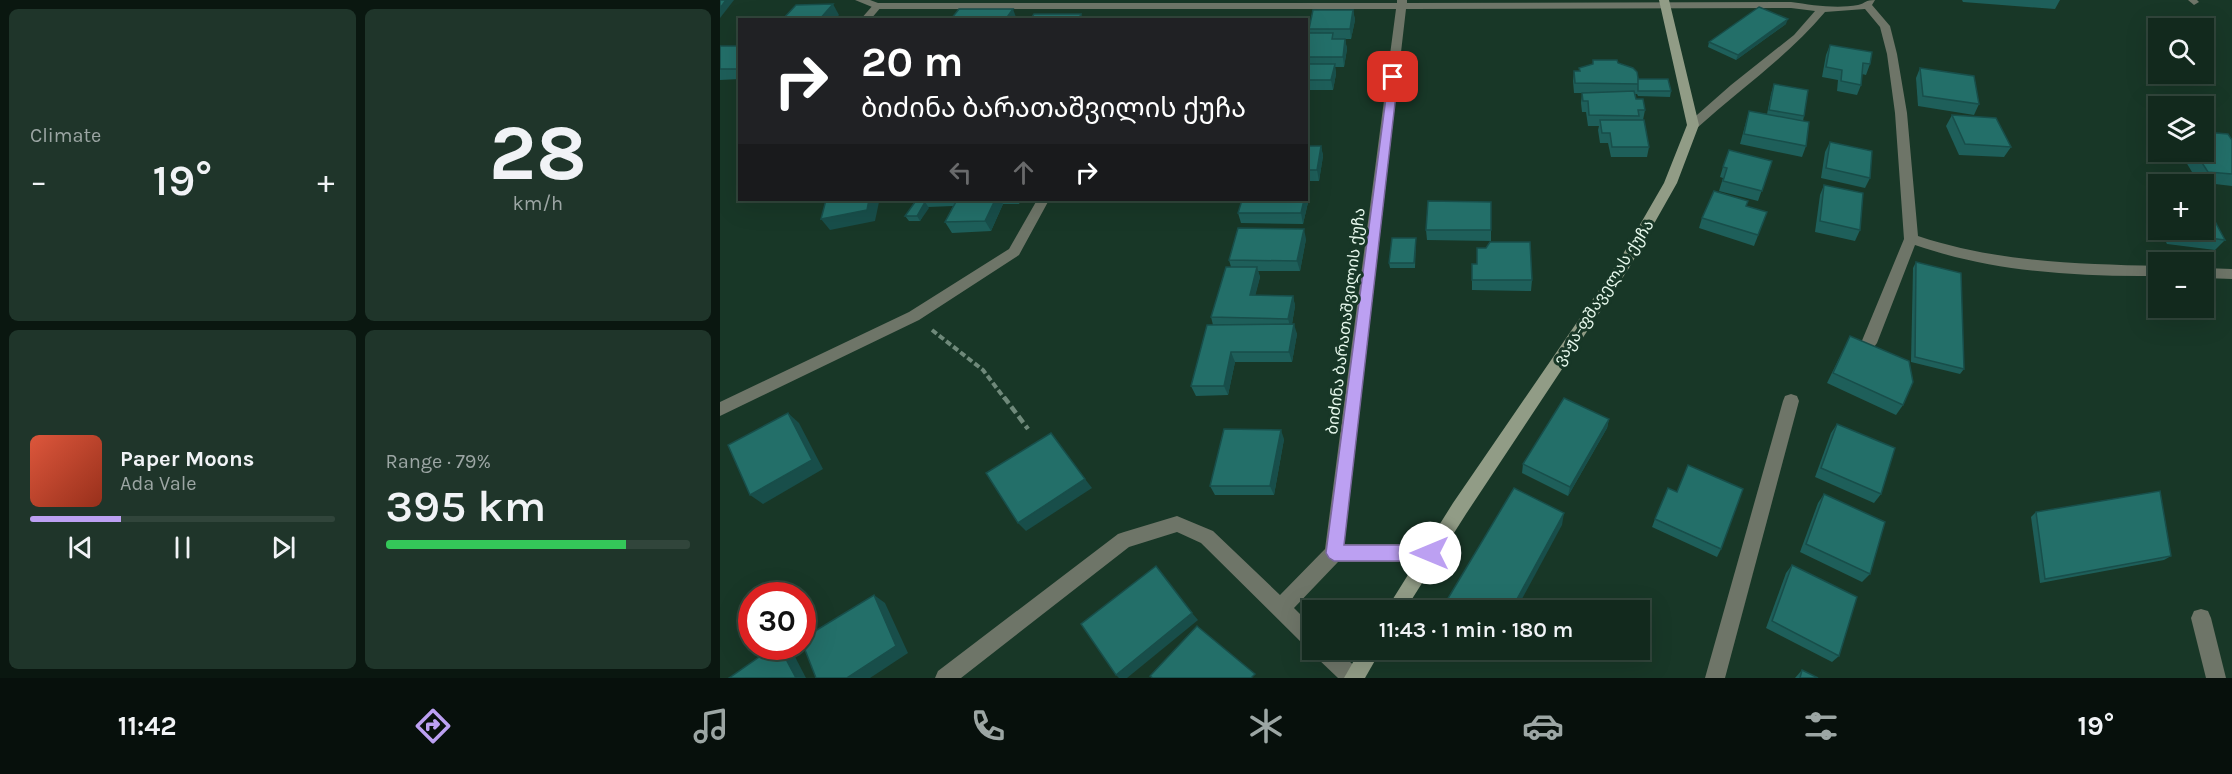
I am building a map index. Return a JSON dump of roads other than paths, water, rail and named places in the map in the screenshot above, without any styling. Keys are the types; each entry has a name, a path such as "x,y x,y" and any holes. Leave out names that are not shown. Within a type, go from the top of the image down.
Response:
{"street":[{"path":"860,0 880,3 1137,4 1665,3 1791,5 1822,9 1858,8 1869,3 1885,26 1892,54 1901,113 1911,239 1869,343"},
{"name":"ბიძინა ბარათაშვილის ქუჩა","path":"1334,553 1402,3"},
{"path":"1665,3 1694,125"},
{"path":"1131,18 1137,4"},
{"name":"ვაჟა-ფშაველას ქუჩა","path":"1401,600 1430,553 1632,253 1670,183 1694,125 1735,87 1798,37 1822,9"},
{"path":"720,409 914,316 1014,252 1042,201"},
{"path":"1911,239 1941,251 2021,265 2148,271"},
{"path":"2214,273 2232,274"},
{"path":"1715,678 1791,401"},
{"path":"945,678 1124,540 1177,524 1207,537 1302,629"},
{"path":"1281,608 1334,553 1430,553"},
{"path":"2201,618 2216,678"},
{"path":"1334,660 1353,678 1365,660"}],"lane":[{"path":"866,18 880,3"}]}
